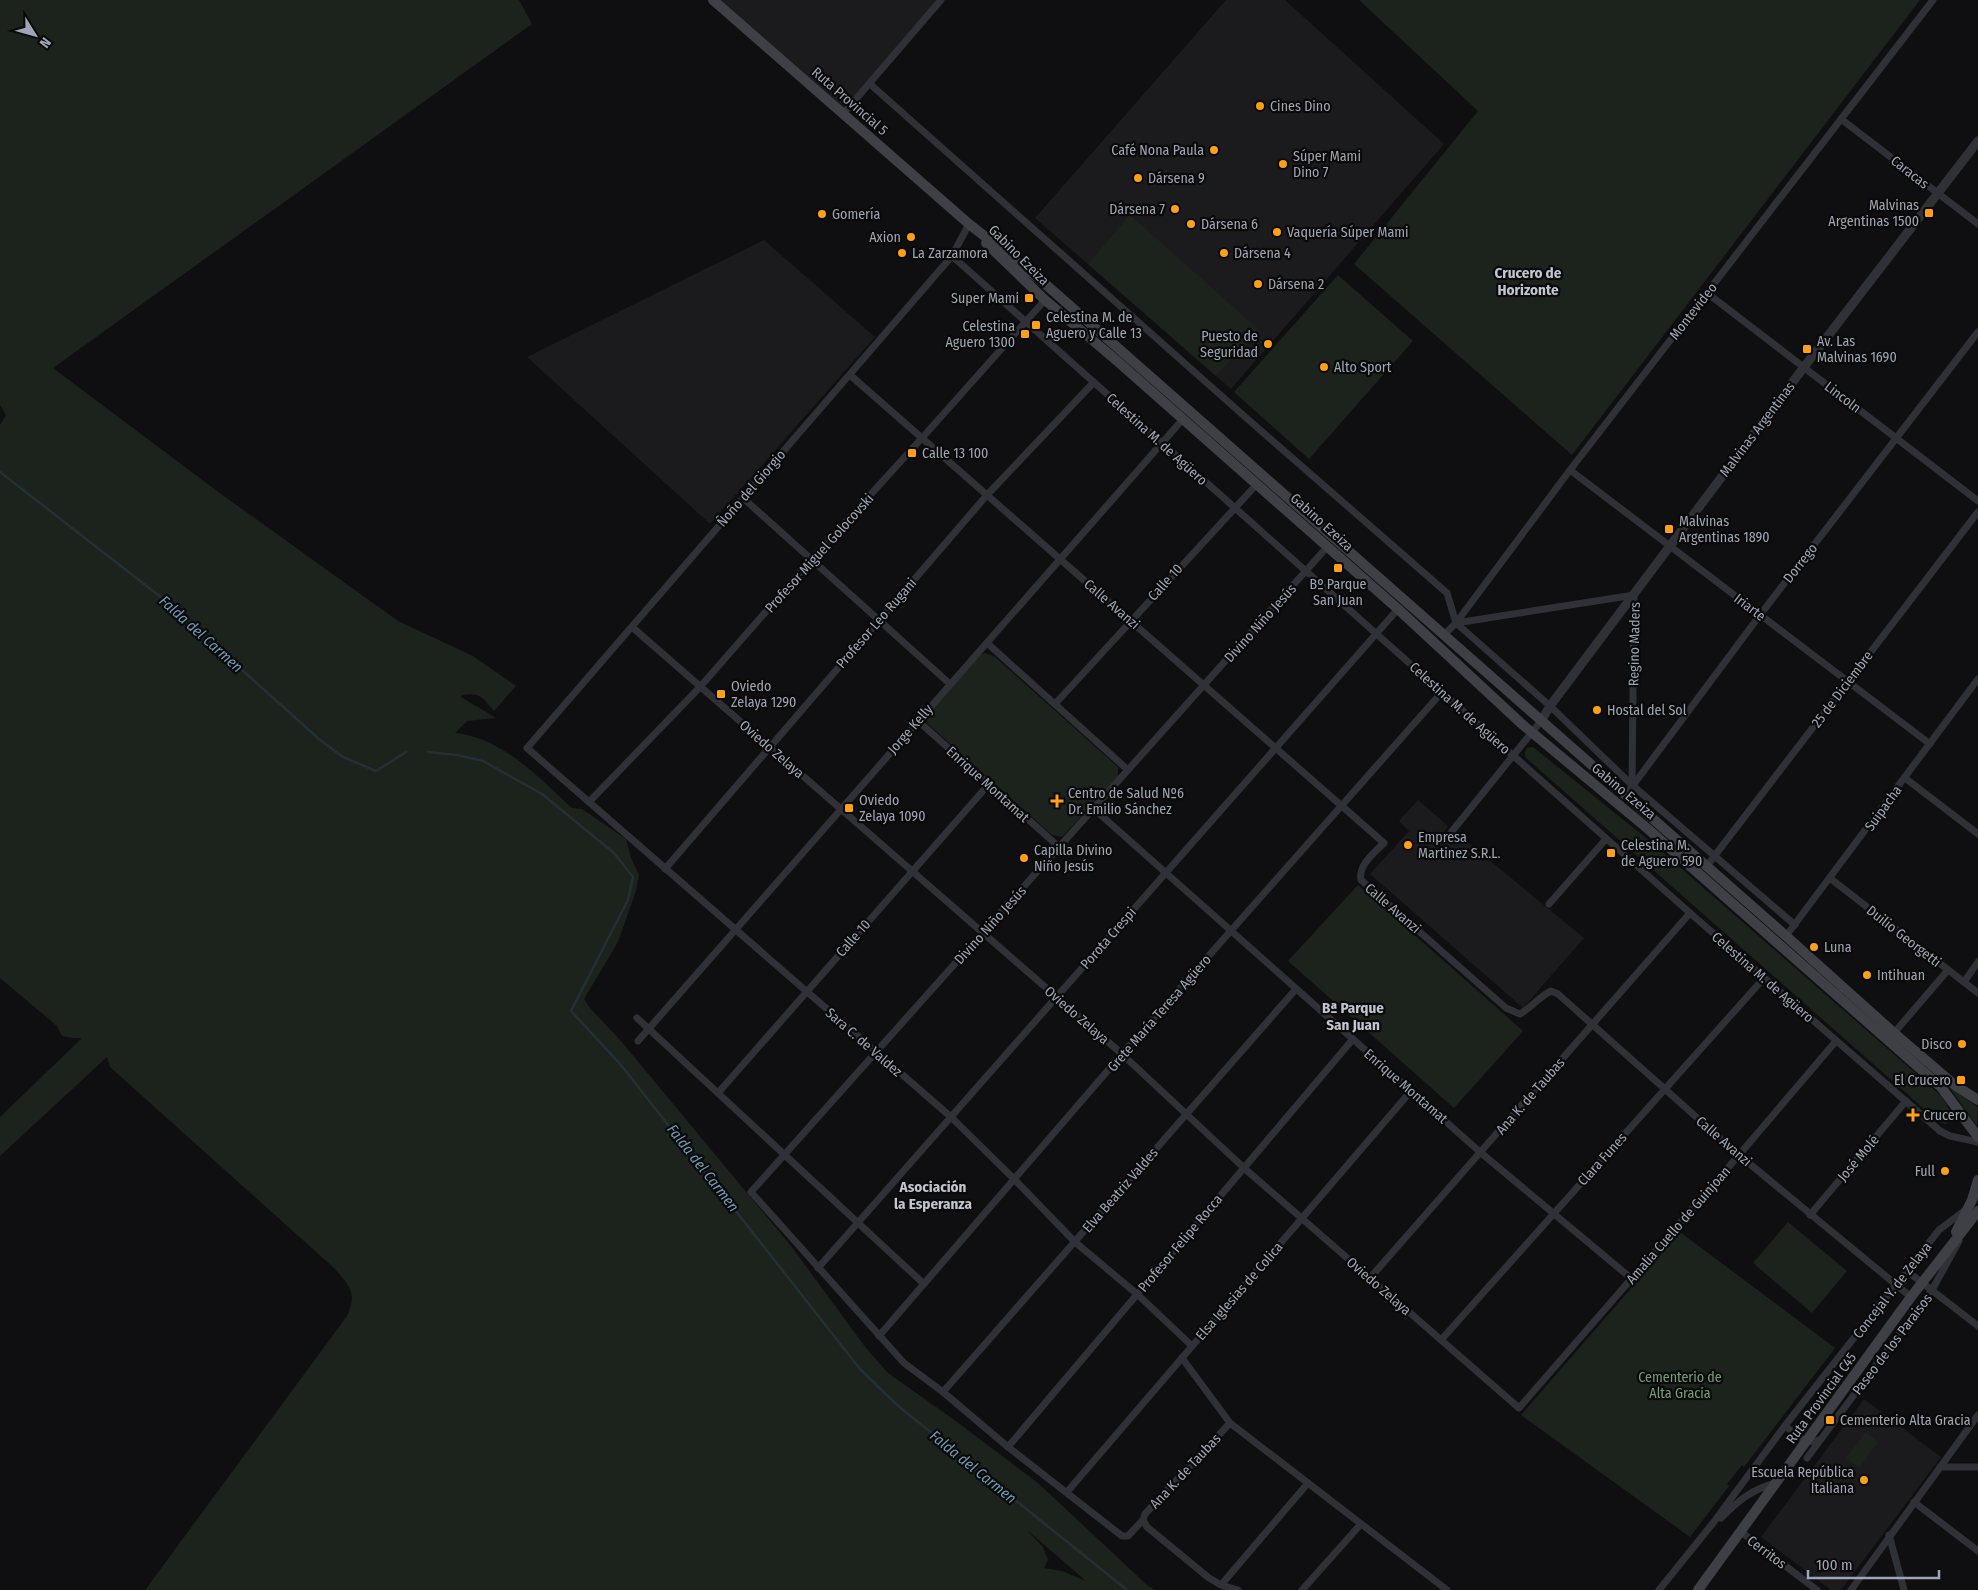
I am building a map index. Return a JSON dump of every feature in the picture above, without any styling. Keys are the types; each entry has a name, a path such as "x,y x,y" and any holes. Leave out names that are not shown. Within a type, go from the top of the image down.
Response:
{"main road":[{"name":"Ruta Provincial 5","path":"713,0 969,224"},
{"name":"Gabino Ezeiza","path":"969,224 992,250 1044,300 1328,546 1532,733 1648,829 1941,1087 1963,1113 1978,1136"},
{"name":"Gabino Ezeiza","path":"969,224 1043,282 1894,1033 1956,1086 1978,1100"},
{"name":"Ruta Provincial C45","path":"1698,1590 1922,1282 1967,1225 1973,1209 1978,1180"},
{"name":"Ruta Provincial C45","path":"1949,1246 1973,1209"}],"street":[{"path":"844,114 941,0"},
{"name":"Montevideo","path":"1444,635 1456,623 1570,470 1933,0"},
{"path":"870,84 1447,593 1456,623 1550,706 1632,785 1795,925"},
{"name":"Caracas","path":"1842,119 1978,224"},
{"name":"Malvinas Argentinas","path":"1541,721 1550,706 1804,367 1978,141"},
{"name":"Ñoño del Giorgio","path":"527,748 952,256 969,224"},
{"name":"Celestina M. de Agüero","path":"952,256 1606,839 1836,1041 1943,1133 1978,1142"},
{"name":"Lincoln","path":"1707,293 1978,501"},
{"name":"Profesor Miguel Golocovski","path":"589,802 700,687 1044,300"},
{"name":"Dorrego","path":"1625,796 1760,615 1978,332"},
{"name":"Calle Avanzi","path":"850,375 1384,843 1364,865 1360,874 1362,880 1506,1008 1520,1014 1541,996 1552,991 1558,994 1739,1155 1911,1297"},
{"name":"Profesor Leo Rugani","path":"665,869 987,495 1094,382"},
{"name":"Jorge Kelly","path":"638,1041 917,720 1183,419"},
{"name":"Iriarte","path":"1570,470 1930,744"},
{"name":"Calle 10","path":"1055,704 1130,620 1257,484"},
{"path":"743,498 950,684"},
{"name":"25 de Diciembre","path":"1706,866 1978,512"},
{"name":"Divino Niño Jesús","path":"818,1268 751,1192 1328,546"},
{"name":"Regino Maders","path":"1456,623 1634,594 1632,785"},
{"name":"Porota Crespi","path":"818,1268 1398,609"},
{"name":"Oviedo Zelaya","path":"632,627 1122,1054 1244,1168 1519,1408"},
{"path":"987,643 1128,770"},
{"name":"Suipacha","path":"1786,936 1978,679"},
{"name":"Grete María Teresa Agüero","path":"879,1336 1122,1054 1442,692"},
{"name":"Enrique Montamat","path":"917,720 1059,847"},
{"path":"1449,835 1541,721"},
{"name":"Sara C. de Valdez","path":"527,748 950,1117 1075,1242 1137,1294 1192,1346"},
{"path":"1905,778 1978,834"},
{"name":"Calle 10","path":"718,1093 989,784"},
{"name":"Enrique Montamat","path":"1094,809 1480,1152 1632,1279"},
{"path":"1548,904 1606,839"},
{"name":"Duilio Georgetti","path":"1831,878 1978,993"},
{"name":"Ana K. de Taubas","path":"1370,1278 1690,913"},
{"path":"1964,982 1978,962"},
{"path":"1894,1033 1948,970"},
{"name":"Clara Funes","path":"1441,1340 1764,978"},
{"name":"Elva Beatriz Valdes","path":"943,1392 1296,989"},
{"path":"637,1018 924,1284"},
{"name":"Profesor Felipe Rocca","path":"1008,1446 1353,1039"},
{"name":"Amalia Cuello de Guinjoan","path":"1519,1408 1836,1041"},
{"name":"Elsa Iglesias de Colica","path":"1067,1492 1412,1091"},
{"name":"José Molé","path":"1810,1215 1906,1101"},
{"name":"Concejal Y. de Zelaya","path":"1659,1590 1939,1230 1973,1209"},
{"name":"Paseo de los Paraisos","path":"1807,1458 1932,1290 1967,1225"},
{"path":"818,1268 904,1363 1067,1492"},
{"path":"1907,1271 1978,1326"},
{"path":"1182,1358 1230,1423 1447,1590"},
{"path":"1851,1590 1978,1415"},
{"name":"Ana K. de Taubas","path":"1067,1492 1122,1536 1128,1536 1143,1520 1145,1514 1230,1423"},
{"path":"1785,1426 1811,1443 1818,1441 1823,1436"},
{"path":"1940,1467 1978,1467"},
{"path":"1221,1585 1308,1483"},
{"path":"1695,1544 1746,1495 1776,1483"},
{"path":"1914,1502 1978,1551"},
{"path":"1143,1520 1147,1527 1209,1578 1221,1585 1238,1590"},
{"path":"1302,1590 1361,1524"},
{"name":"Cerritos","path":"1741,1532 1817,1590"},
{"path":"1890,1535 1904,1590"}],"shaded area":[{"path":"714,0 939,0 843,114"},
{"path":"1226,0 1285,0 1444,144 1231,389 1035,218"},
{"path":"764,240 875,337 710,524 527,357"},
{"path":"1418,800 1448,826 1445,831 1456,840 1460,836 1584,938 1523,1008 1370,874 1409,831 1399,821"},
{"name":"Escuela República Italiana","path":"1864,1399 1941,1457 1841,1590 1831,1590 1761,1537"}],"green space":[{"path":"0,0 519,0 532,24 53,368 217,491 398,621 473,656 516,686 494,711 477,695 462,695 461,697 496,718 467,721 455,733 489,742 504,751 533,772 572,808 582,809 626,839 631,858 639,875 636,891 618,942 584,999 590,1008 621,1041 791,1246 866,1348 888,1373 1038,1483 1147,1585 1155,1590 145,1590 347,1316 352,1295 344,1279 334,1268 110,1067 107,1057 0,1156 0,1117 82,1038 62,1036 57,1026 0,978 0,425 6,415 0,405","holes":["1027,1530 1086,1581 1062,1571 1044,1568 1048,1560 1043,1547"]},
{"path":"1359,0 1920,0 1572,455 1354,264 1478,111"},
{"path":"1130,215 1258,329 1216,376 1088,264"},
{"name":"Alto Sport","path":"1338,275 1413,341 1309,459 1234,392"},
{"path":"985,653 995,657 1118,767 1118,777 1062,837 1052,835 927,723 927,715 980,655"},
{"path":"1533,747 1651,842 1928,1084 1942,1097 1953,1116 1946,1124 1939,1122 1525,757 1527,748"},
{"path":"1358,885 1523,1031 1454,1108 1288,961"},
{"path":"1949,1087 1978,1107 1977,1126"},
{"path":"1788,1222 1847,1271 1812,1313 1753,1263"},
{"name":"Cementerio de Alta Gracia","path":"1680,1232 1835,1348 1744,1467 1742,1465 1727,1484 1729,1486 1690,1537 1521,1415"},
{"path":"1866,1432 1878,1442 1859,1468 1846,1458"}],"waterway":[{"name":"Falda del Carmen","path":"0,472 162,598 320,740 343,757 376,771 406,752"},
{"name":"Falda del Carmen","path":"428,752 457,755 483,761 542,794 614,853 633,877 628,900 571,1011 621,1065 860,1369 897,1405 1127,1590"}],"place":[{"name":"Cines Dino","path":"1260,106"},
{"name":"Café Nona Paula","path":"1214,150"},
{"name":"Súper Mami Dino 7","path":"1283,164"},
{"name":"Dársena 9","path":"1138,178"},
{"name":"Dársena 7","path":"1175,209"},
{"name":"Malvinas Argentinas 1500","path":"1929,213"},
{"name":"Gomería","path":"822,214"},
{"name":"Dársena 6","path":"1191,224"},
{"name":"Vaquería Súper Mami","path":"1277,232"},
{"name":"Axion","path":"911,237"},
{"name":"La Zarzamora","path":"902,253"},
{"name":"Dársena 4","path":"1224,253"},
{"name":"Dársena 2","path":"1258,284"},
{"name":"Super Mami","path":"1029,298"},
{"name":"Celestina M. de Aguero y Calle 13","path":"1036,325"},
{"name":"Celestina Aguero 1300","path":"1025,334"},
{"name":"Puesto de Seguridad","path":"1268,344"},
{"name":"Av. Las Malvinas 1690","path":"1807,349"},
{"name":"Alto Sport","path":"1324,367"},
{"name":"Calle 13 100","path":"912,453"},
{"name":"Malvinas Argentinas 1890","path":"1669,529"},
{"name":"Bº Parque San Juan","path":"1338,568"},
{"name":"Oviedo Zelaya 1290","path":"721,694"},
{"name":"Hostal del Sol","path":"1597,710"},
{"name":"Centro de Salud Nº6 Dr. Emilio Sánchez","path":"1057,801"},
{"name":"Oviedo Zelaya 1090","path":"849,808"},
{"name":"Empresa Martinez S.R.L.","path":"1408,845"},
{"name":"Celestina M. de Aguero 590","path":"1611,853"},
{"name":"Capilla Divino Niño Jesús","path":"1024,858"},
{"name":"Luna","path":"1814,947"},
{"name":"Intihuan","path":"1867,975"},
{"name":"Disco","path":"1962,1044"},
{"name":"El Crucero","path":"1961,1080"},
{"name":"Crucero","path":"1913,1115"},
{"name":"Full","path":"1945,1171"},
{"name":"Cementerio Alta Gracia","path":"1830,1420"},
{"name":"Escuela República Italiana","path":"1864,1480"}],"district":[{"name":"Crucero de Horizonte","path":"1528,282"},
{"name":"Bª Parque San Juan","path":"1353,1016"},
{"name":"Asociación la Esperanza","path":"933,1196"}]}
